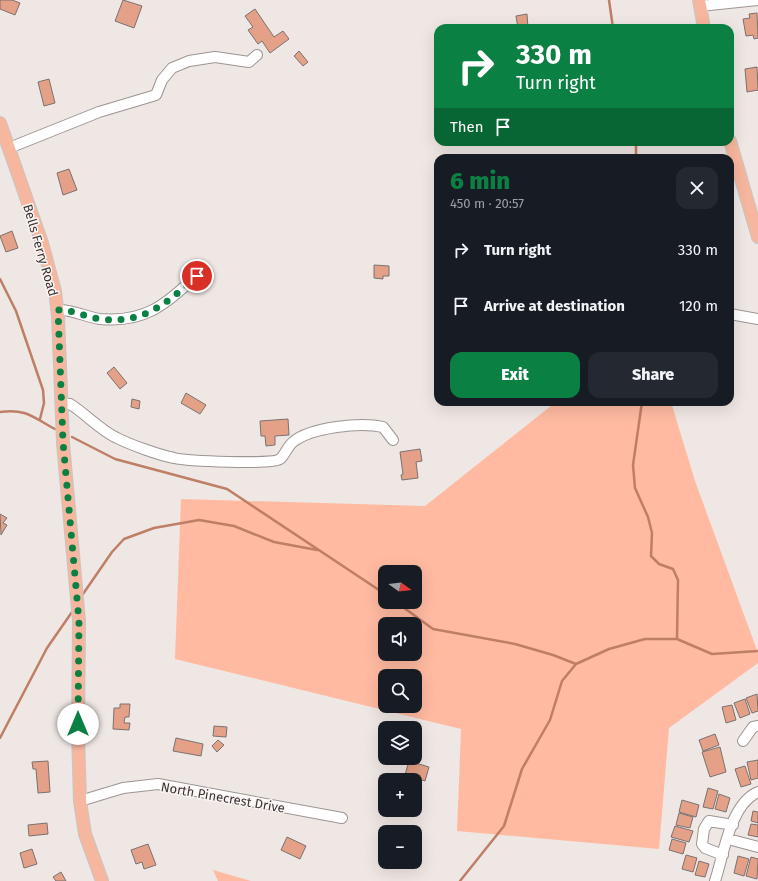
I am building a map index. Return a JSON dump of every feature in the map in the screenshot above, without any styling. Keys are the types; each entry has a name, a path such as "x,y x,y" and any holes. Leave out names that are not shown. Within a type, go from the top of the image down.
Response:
{"main road":[{"path":"699,3 703,24"},
{"name":"Bells Ferry Road","path":"0,123 42,243 55,292 58,310 61,403 79,621 78,734 80,802 85,834 102,881"},
{"path":"734,155 758,238"}],"street":[{"path":"699,3 758,0"},
{"path":"9,148 99,112 156,95 162,80 172,68 189,61 215,57 249,62 257,55"},
{"path":"58,310 99,319 127,320 146,314 162,306 197,276"},
{"path":"734,315 758,319"},
{"path":"61,403 70,404 116,438 174,458 242,463 273,462 280,459 292,443 301,437 319,430 370,424 384,427 393,440"},
{"path":"743,741 753,727 758,726"},
{"name":"North Pinecrest Drive","path":"80,802 123,788 158,784 342,818"},
{"path":"715,881 736,812 749,796 758,792"},
{"path":"723,855 705,848 702,844 704,829 709,821 733,825"},
{"path":"728,839 758,847"}],"shaded area":[{"path":"551,406 672,406 695,481 758,653 758,663 669,728 659,849 457,831 461,729 396,713 422,713 422,669 378,669 378,709 175,659 181,499 425,506"},
{"path":"213,870 251,881 218,881"}],"building":[{"path":"0,0 12,0 20,3 15,15 0,9"},
{"path":"123,0 142,6 134,28 115,21"},
{"path":"255,9 274,37 283,31 289,39 270,53 262,41 258,44 248,30 253,27 245,16"},
{"path":"757,13 758,38 754,39 753,35 746,36 743,19 750,18 749,14"},
{"path":"527,14 528,24 517,24 516,16"},
{"path":"299,51 308,62 303,66 294,56"},
{"path":"757,67 758,90 747,92 745,69"},
{"path":"49,79 55,103 44,106 38,82"},
{"path":"69,169 77,190 63,195 57,173"},
{"path":"12,231 18,248 6,252 0,236"},
{"path":"374,265 389,266 389,276 383,276 383,279 374,278"},
{"path":"114,367 127,383 120,389 107,373"},
{"path":"186,393 206,405 200,414 181,403"},
{"path":"132,399 140,401 139,409 131,407"},
{"path":"288,419 289,435 275,436 275,445 266,446 265,436 261,436 260,421"},
{"path":"420,449 422,461 416,462 418,478 402,480 401,475 403,474 400,452"},
{"path":"0,514 7,518 3,523 7,525 1,535"},
{"path":"757,694 758,711 752,713 746,698"},
{"path":"745,699 750,714 740,718 734,703"},
{"path":"120,704 130,704 129,717 125,717 124,723 130,723 129,730 113,729 114,708 120,708"},
{"path":"732,705 736,720 726,723 722,707"},
{"path":"214,726 227,727 226,737 213,736"},
{"path":"715,734 719,745 703,751 699,740"},
{"path":"176,738 203,744 201,756 173,751"},
{"path":"218,740 224,745 217,752 212,746"},
{"path":"720,747 726,772 710,777 702,752"},
{"path":"758,760 758,778 751,780 747,762"},
{"path":"48,761 50,792 38,793 36,769 33,769 32,762"},
{"path":"408,765 422,765 429,767 425,781 422,780 422,773 406,773"},
{"path":"745,766 751,784 741,787 735,769"},
{"path":"708,788 718,791 713,809 703,807"},
{"path":"719,794 730,798 726,812 715,809"},
{"path":"682,800 699,805 696,817 679,812"},
{"path":"753,811 758,812 758,823 751,821"},
{"path":"679,813 693,817 690,828 676,825"},
{"path":"47,823 48,834 29,836 28,825"},
{"path":"751,824 758,825 758,837 748,835"},
{"path":"675,826 693,831 689,842 671,837"},
{"path":"287,837 306,846 300,859 281,850"},
{"path":"672,839 686,843 683,854 669,850"},
{"path":"148,844 156,865 144,869 142,862 136,864 131,850"},
{"path":"32,849 37,864 24,868 20,853"},
{"path":"686,855 697,858 693,872 682,869"},
{"path":"738,856 749,859 744,876 734,873"},
{"path":"751,857 758,859 757,879 746,876"},
{"path":"699,861 709,864 705,877 695,875"},
{"path":"61,872 66,881 56,881 53,877"}],"waterway":[{"path":"609,0 612,24"},
{"path":"636,146 636,154"},
{"path":"0,279 16,311 43,390 44,403 40,419"},
{"path":"641,406 633,465 635,488 648,517 652,533 651,556 659,564 673,569 678,580 677,639"},
{"path":"0,412 17,411 29,415 55,429"},
{"path":"72,437 115,459 227,489 378,589"},
{"path":"83,594 112,552 124,539 154,528 199,520 234,526 274,542 317,550"},
{"path":"406,609 433,629 515,644 553,655 576,664"},
{"path":"0,738 47,648 72,612"},
{"path":"460,881 504,826 522,769 550,720 562,681 576,664 609,649 645,639 677,639 712,654 758,651"}],"route":[{"path":"78,724 79,621 72,523 63,442 58,310 99,319 127,320 146,314 162,306 197,276"}]}
